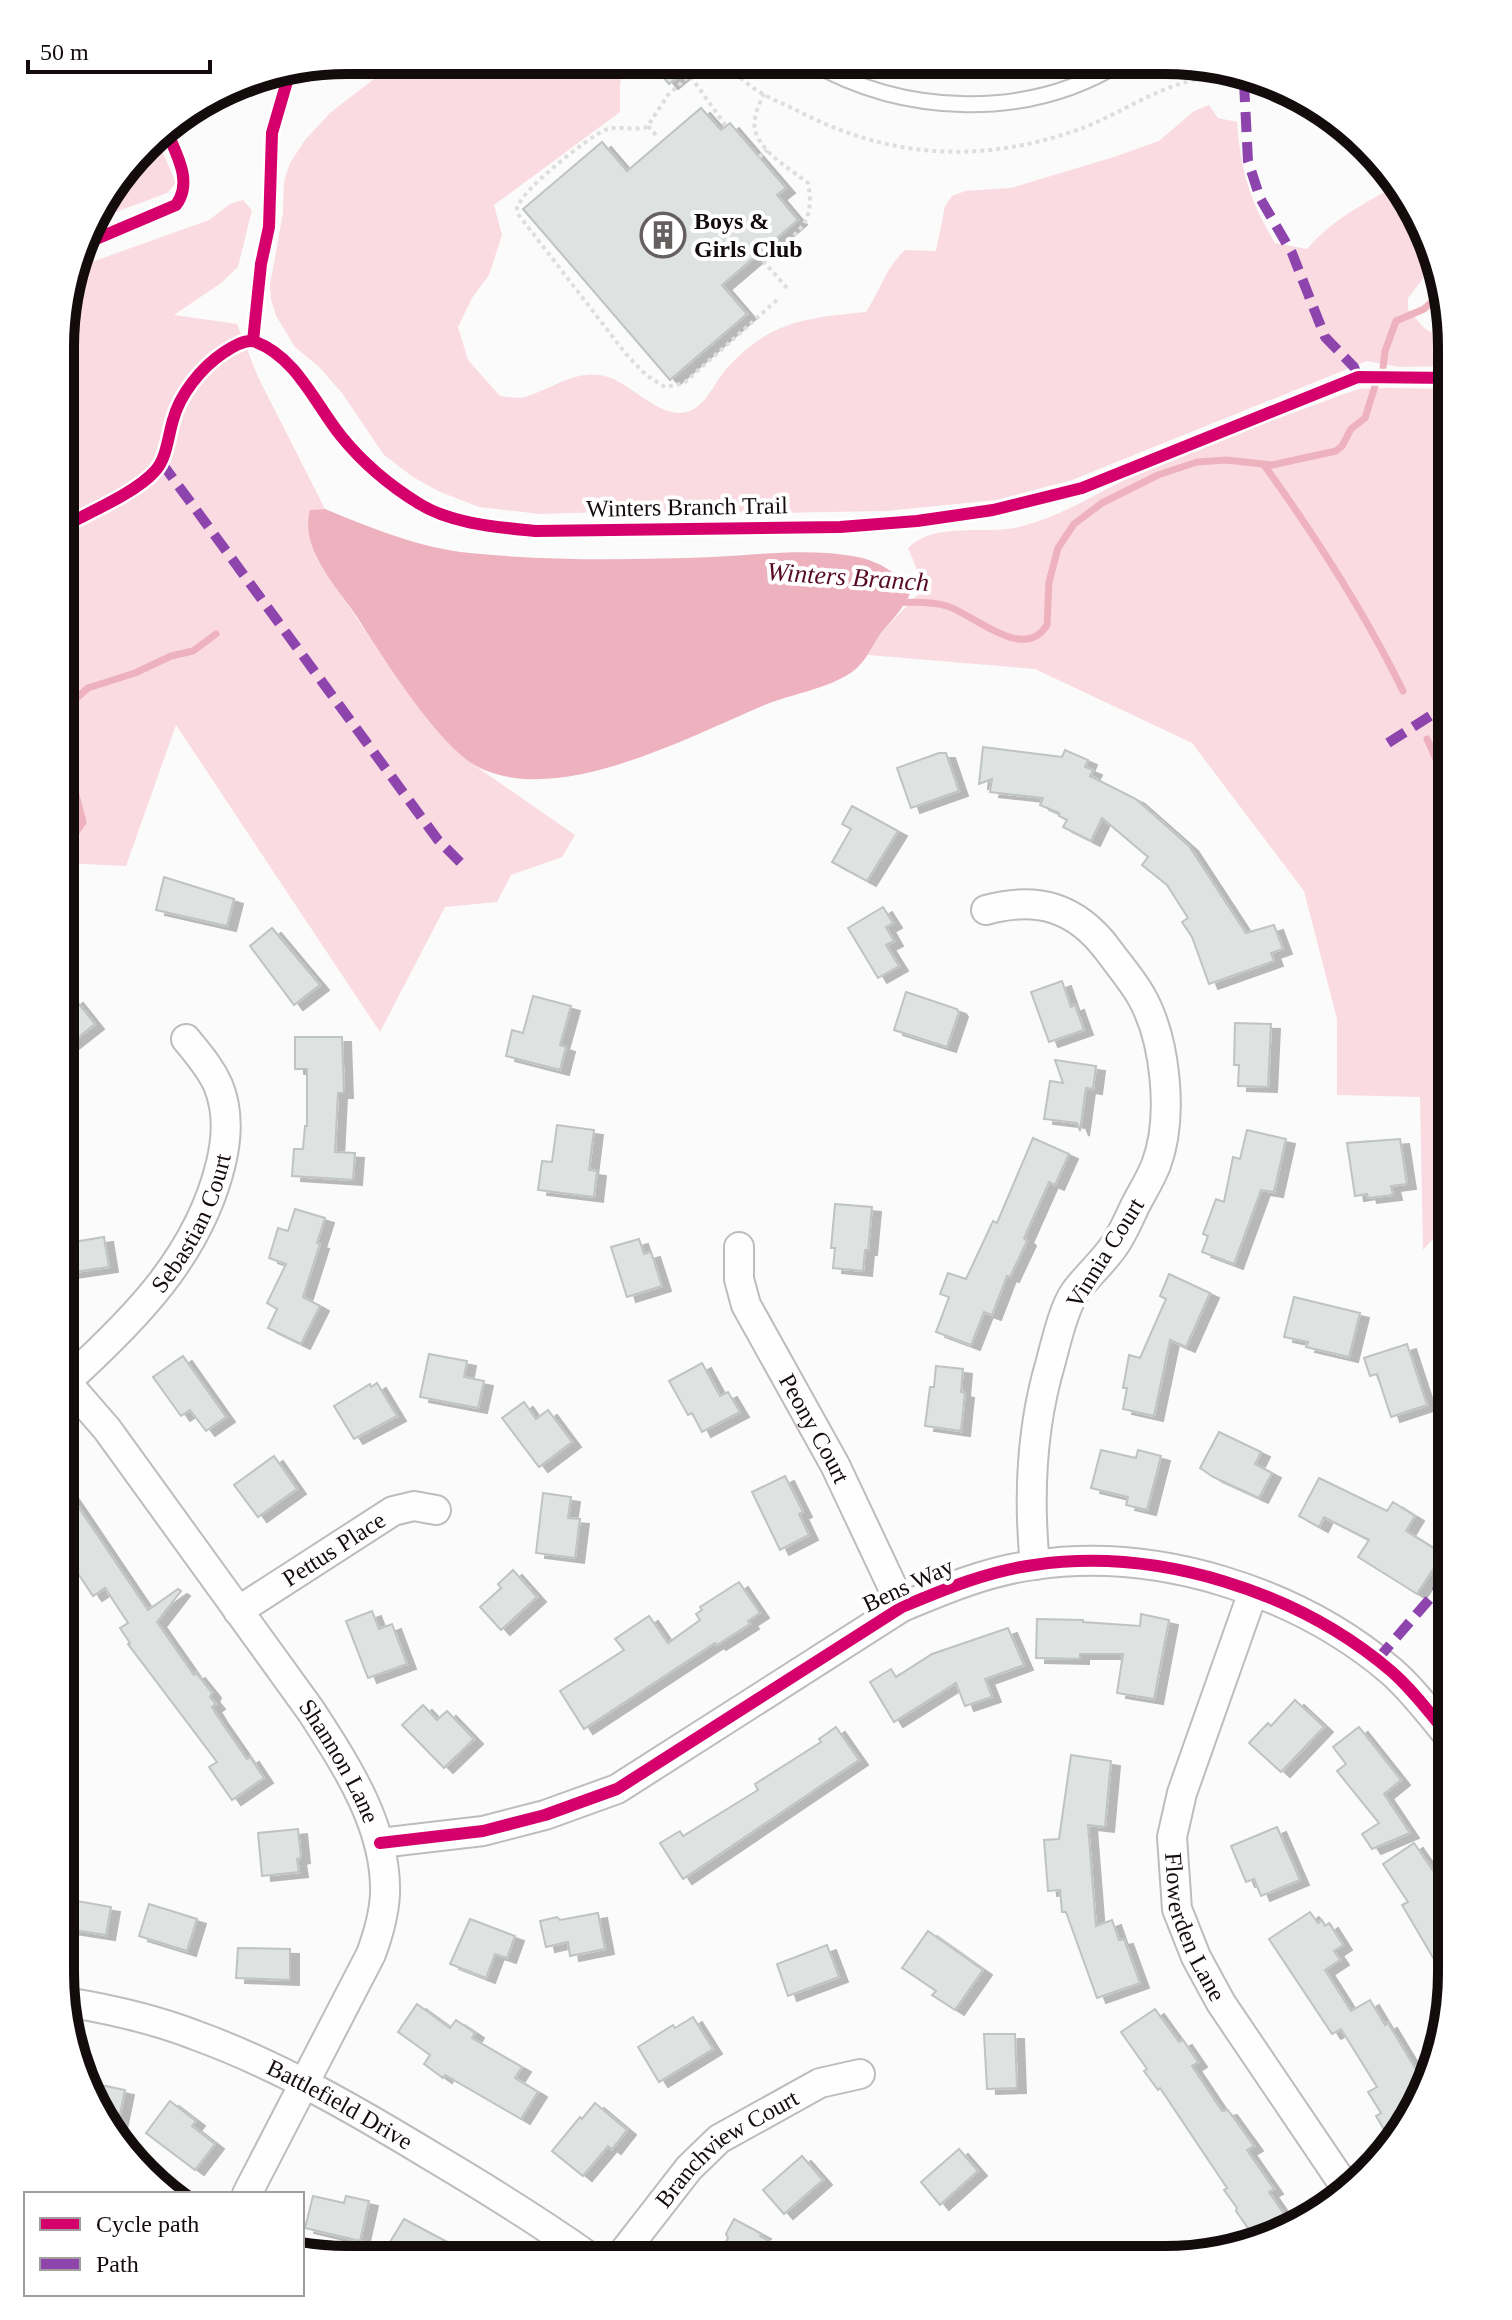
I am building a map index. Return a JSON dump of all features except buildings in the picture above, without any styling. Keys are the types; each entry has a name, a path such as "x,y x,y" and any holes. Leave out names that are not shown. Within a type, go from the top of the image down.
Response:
{"street":[{"name":"Vinnia Court","path":"986,910 1021,903 1056,908 1073,916 1099,938 1141,995 1157,1035 1165,1081 1164,1128 1156,1165 1115,1245 1073,1295 1051,1360 1039,1405 1031,1464 1030,1514 1035,1565"},
{"name":"Sebastian Court","path":"74,1370 116,1336 157,1291 198,1230 216,1186 224,1150 226,1114 219,1087 210,1069 186,1039"},
{"name":"Peony Court","path":"739,1247 739,1279 746,1305 835,1465 902,1607"},
{"name":"Shannon Lane","path":"74,1390 107,1429 341,1757 380,1843 385,1894 381,1925 371,1954 248,2192"},
{"name":"Pettus Place","path":"238,1611 393,1511 414,1506 436,1510"},
{"name":"Bens Way","path":"380,1843 483,1831 545,1815 617,1789 902,1607 950,1586 1035,1565 1078,1561 1128,1563 1189,1573 1253,1592 1303,1614 1377,1660 1409,1689 1437,1723"},
{"name":"Flowerden Lane","path":"1253,1592 1182,1793 1172,1837 1177,1909 1196,1957 1221,2003 1341,2181"},
{"name":"Battlefield Drive","path":"77,2004 149,2020 195,2035 306,2085 377,2123 538,2220 574,2246"},
{"name":"Branchview Court","path":"628,2246 689,2168 719,2139 820,2083 860,2074"}],"lane":[{"path":"831,74 873,90 925,103 946,104 1028,99 1069,88 1097,74"}],"path":[{"path":"686,75 648,126 631,131 607,129 584,144 523,197 517,208 521,219 626,354 646,375 665,387 684,383 777,300"},
{"path":"690,75 726,126"},
{"path":"764,94 754,120 760,141 808,183 812,205 804,224 762,260 789,290"},
{"path":"648,126 656,135"},
{"path":"759,157 767,150"}],"shaded area":[{"path":"379,75 622,75 620,112 494,205 502,235 489,275 472,298 458,327 468,360 500,396 525,397 578,376 599,375 611,378 662,409 683,413 694,409 729,366 760,339 792,324 826,316 866,312 888,272 905,250 936,251 945,206 952,196 965,191 1011,188 1114,157 1159,141 1194,111 1209,105 1218,118 1237,122 1248,185 1275,243 1307,249 1336,222 1388,190 1424,259 1428,273 1408,298 1408,309 1424,328 1437,336 1438,366 1400,367 1367,361 1072,480 996,500 886,511 771,513 638,511 540,514 479,507 438,491 384,455 342,393 319,367 295,347 276,316 270,285 283,213 284,181 290,163 305,140 331,112"},
{"path":"161,148 176,183 167,193 109,215 120,195"},
{"path":"243,200 252,210 238,267 221,283 174,315 237,324 258,377 325,509 310,510 317,559 390,668 461,756 575,835 562,857 511,875 497,902 445,907 380,1032 176,725 126,866 74,864 74,347 76,311 83,276 87,264 209,220 230,204"},
{"path":"1359,389 1438,389 1437,1234 1423,1250 1420,1097 1337,1095 1337,1019 1304,891 1192,743 1035,669 868,655 881,633 919,593 916,567 908,548 919,540 932,534 1006,529 1037,522 1199,447"}],"water":[{"path":"325,509 414,542 470,553 591,559 799,552 852,556 886,568 900,579 910,594 861,664 832,683 767,704 625,762 547,779 511,777 478,767 463,757 429,721 396,676 315,553 308,524 310,510"}],"waterway":[{"name":"Winters Branch","path":"1383,368 1385,351 1396,321 1424,309 1434,300"},
{"name":"Winters Branch","path":"897,602 947,606 1012,638 1025,639 1037,635 1047,625 1049,582 1058,548 1074,524 1102,503 1158,475 1197,462 1226,460 1272,465 1336,451 1351,429 1365,418 1375,386"},
{"path":"1264,465 1338,575 1403,691"},
{"name":"Winters Branch","path":"74,700 88,688 135,673 171,656 193,651 216,634"},
{"path":"1427,739 1438,763"},
{"name":"Winters Branch","path":"74,787 83,822 74,835"}],"marked path":[{"path":"1244,86 1248,161 1260,198 1292,253 1325,337 1354,367 1358,377"},
{"path":"161,462 438,840 466,868"},
{"path":"1388,743 1438,711"},
{"path":"1377,1660 1437,1590"}],"cycle path":[{"path":"253,341 261,264 269,227 272,133 287,81"},
{"path":"97,239 176,205 181,196 183,176 170,139"},
{"name":"Winters Branch Trail","path":"74,521 125,494 155,471 165,453 176,410 192,382 223,353 248,341 270,349 283,359 349,446 407,496 445,516 490,526 535,531 840,527 917,521 993,510 1082,488 1358,377 1438,378"},
{"path":"380,1843 483,1831 545,1815 617,1789 902,1607 983,1576 1034,1565 1081,1561 1128,1563 1223,1581 1269,1598 1313,1618 1354,1643 1391,1671 1437,1722"}],"place":[{"name":"Boys & Girls Club","path":"663,235"}]}
